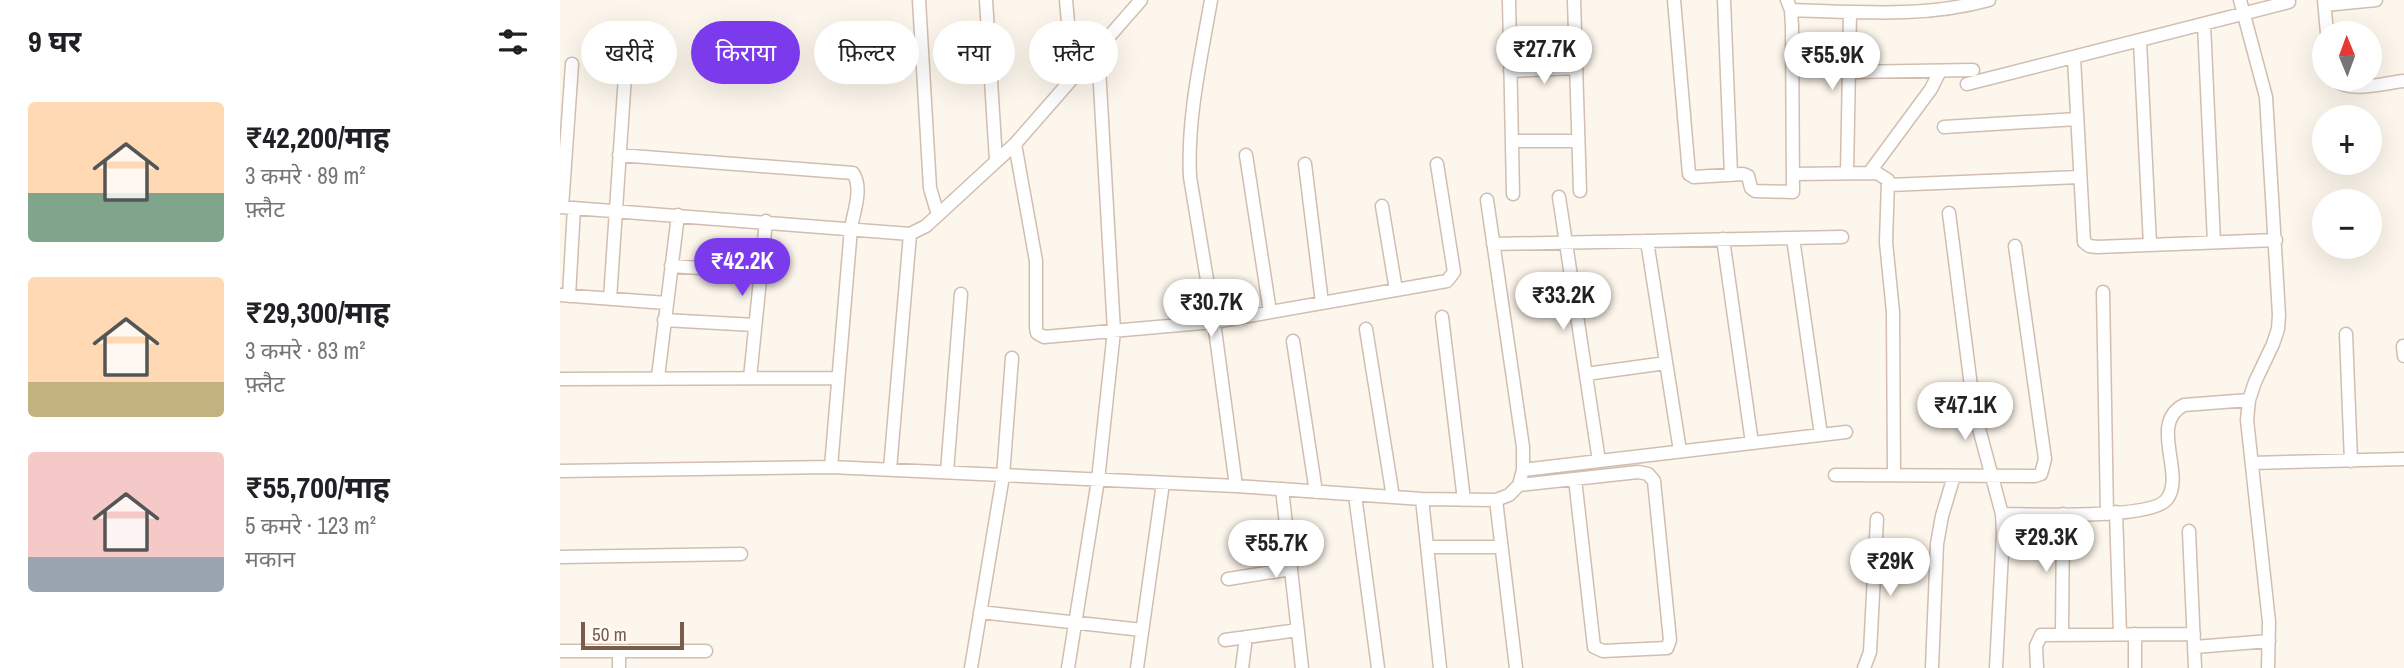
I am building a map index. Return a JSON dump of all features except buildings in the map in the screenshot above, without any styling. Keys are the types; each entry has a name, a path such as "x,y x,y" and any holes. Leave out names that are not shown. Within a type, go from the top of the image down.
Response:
{"street":[{"path":"919,0 930,188 939,215"},
{"path":"986,0 996,161"},
{"path":"1066,0 1068,21"},
{"path":"1118,27 1141,0"},
{"path":"1211,0 1194,106 1189,156 1190,177 1214,322 1236,486"},
{"path":"1509,0 1513,194"},
{"path":"1574,0 1580,191"},
{"path":"1674,0 1689,174 1694,177 1743,174 1748,176 1751,188 1755,191 1793,192 1789,5 1850,12 1920,13 1989,0"},
{"path":"1724,0 1731,175"},
{"path":"2240,0 2266,97 2276,240 2278,329 2255,382 2249,400 2247,420 2269,641 2268,668"},
{"path":"2326,21 2325,2 2376,0"},
{"path":"1968,85 2290,2"},
{"path":"1847,173 1850,12"},
{"path":"2204,24 2214,242"},
{"path":"2140,41 2151,245"},
{"path":"2074,58 2084,242 2097,247 2276,240"},
{"path":"572,64 565,102 563,151 565,295 666,303"},
{"path":"1510,71 1576,68"},
{"path":"1869,173 1931,89 1940,71"},
{"path":"1849,72 1973,71"},
{"path":"2382,82 2404,80"},
{"path":"610,299 624,84"},
{"path":"565,207 910,234 939,215 1015,144 1068,84"},
{"path":"1068,668 1098,480 1114,331 1100,84"},
{"path":"1944,127 2077,119"},
{"path":"1512,141 1578,141"},
{"path":"1015,144 1035,261 1037,333 1044,337 1214,322 1447,281 1454,272 1437,164"},
{"path":"619,155 853,173 858,180 851,228 831,467"},
{"path":"1247,155 1270,312"},
{"path":"1306,164 1322,303"},
{"path":"1793,174 1869,173 1884,176 1889,185 1886,242 1892,312 1894,475"},
{"path":"1889,185 2080,177"},
{"path":"1559,197 1599,461"},
{"path":"560,471 831,467 1236,486 1422,499 1496,500 1509,495 1519,485 1523,470 1523,447 1487,200"},
{"path":"1382,206 1396,290"},
{"path":"1949,213 1972,400 2003,514 1996,668"},
{"path":"658,377 678,215"},
{"path":"750,378 766,221"},
{"path":"890,469 910,234"},
{"path":"1493,244 1842,237"},
{"path":"1793,238 1821,435"},
{"path":"1723,239 1752,443"},
{"path":"1647,241 1680,452"},
{"path":"1835,475 1993,477 2041,474 2046,458 2015,246"},
{"path":"671,266 761,272"},
{"path":"2103,292 2111,513 2120,634"},
{"path":"947,472 961,295"},
{"path":"1442,317 1464,500"},
{"path":"664,320 755,325"},
{"path":"1366,329 1393,497"},
{"path":"2346,334 2351,461"},
{"path":"1293,341 1316,492"},
{"path":"2403,346 2404,356"},
{"path":"971,668 1003,476 1012,358"},
{"path":"1586,374 1666,363"},
{"path":"560,379 837,378"},
{"path":"2003,514 2111,513 2159,506 2167,499 2171,489 2168,427 2175,410 2184,405 2249,400"},
{"path":"1523,470 1846,432"},
{"path":"2252,463 2404,459"},
{"path":"1519,485 1638,472 1648,474 1654,481 1670,640 1667,648 1603,651 1594,646 1575,479"},
{"path":"1932,668 1937,544 1954,476"},
{"path":"1136,668 1163,483"},
{"path":"1282,489 1302,668"},
{"path":"1355,495 1378,668"},
{"path":"1422,499 1440,668"},
{"path":"1496,500 1516,668"},
{"path":"2062,634 2063,514"},
{"path":"1864,668 1870,652 1877,519"},
{"path":"2189,531 2195,668"},
{"path":"1427,547 1502,547"},
{"path":"560,556 741,554"},
{"path":"1228,579 1291,569"},
{"path":"980,612 1142,630"},
{"path":"1225,640 1298,630"},
{"path":"2037,668 2037,639 2041,635 2136,634 2194,640 2269,641"},
{"path":"2135,668 2136,634"},
{"path":"1242,668 1246,637"},
{"path":"560,651 706,651"},
{"path":"619,651 619,668"}]}
